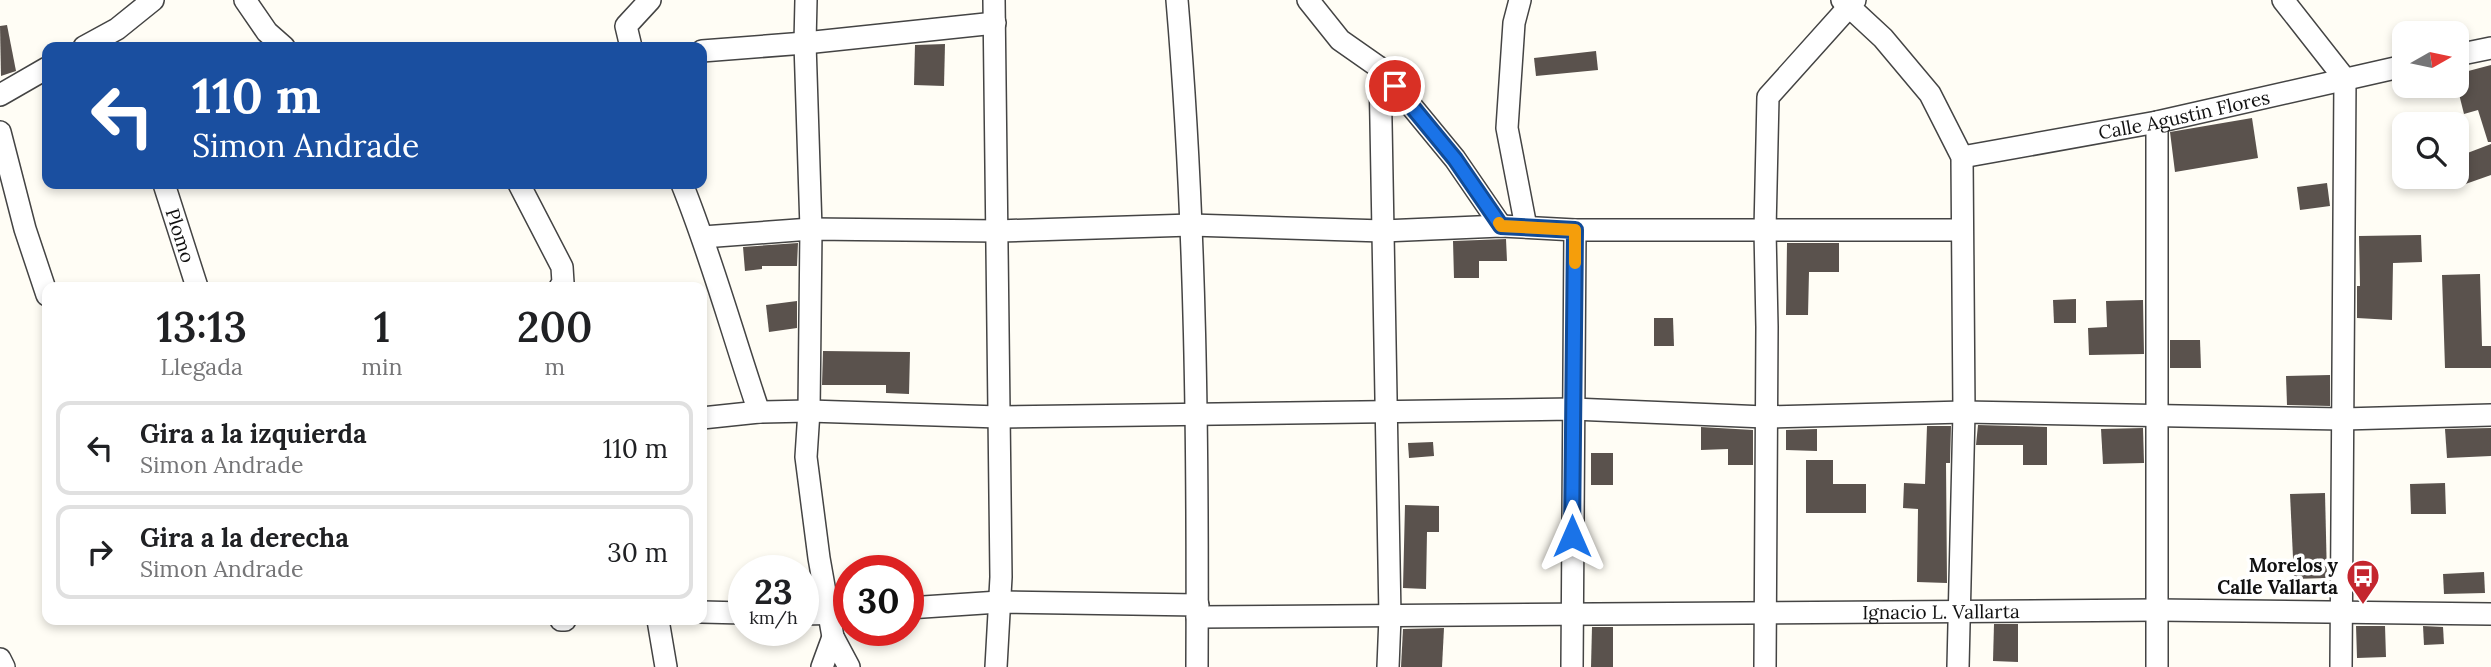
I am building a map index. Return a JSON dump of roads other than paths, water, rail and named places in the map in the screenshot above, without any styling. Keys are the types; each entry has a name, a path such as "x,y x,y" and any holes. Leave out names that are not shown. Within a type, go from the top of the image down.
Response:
{"street":[{"path":"120,38 153,0"},
{"path":"245,0 267,32 278,42"},
{"path":"630,42 626,26 650,0"},
{"path":"806,0 811,229 806,457 819,558 833,595"},
{"path":"994,0 1001,577 996,667"},
{"path":"1177,0 1191,225 1196,415 1197,667"},
{"path":"1308,0 1340,40 1380,68 1455,159 1501,226"},
{"path":"1520,0 1514,23 1507,128 1526,227"},
{"path":"2283,0 2345,79 2342,667"},
{"path":"1765,667 1765,230 1768,97 1848,3 1883,38 1930,94 1962,157 1964,412 1958,667"},
{"path":"707,51 995,23"},
{"path":"2469,53 2491,48"},
{"path":"1380,68 1390,617 1388,667"},
{"name":"Calle Agustin Flores","path":"1962,157 2157,122 2392,69"},
{"path":"0,94 42,71"},
{"path":"2157,122 2157,667"},
{"path":"0,132 23,222 43,282"},
{"name":"Plomo","path":"166,189 195,282"},
{"path":"522,189 562,267 563,282"},
{"path":"684,189 703,237 759,412"},
{"path":"703,237 811,229 998,231 1191,225 1383,231 1501,226 1575,230 1962,230"},
{"path":"1572,667 1575,230"},
{"path":"707,417 759,412 809,411 999,418 1573,409 1765,417 1964,412 2343,419 2491,415"},
{"name":"Ignacio L. Vallarta","path":"924,607 999,602 1390,617 1764,611 2157,610 2491,614"},
{"path":"707,612 728,613"},
{"path":"659,625 666,667"},
{"path":"822,667 833,637"},
{"path":"838,646 849,667"},
{"path":"0,659 4,667"}],"place":[{"name":"Morelos y Calle Vallarta","path":"2363,606"}]}
